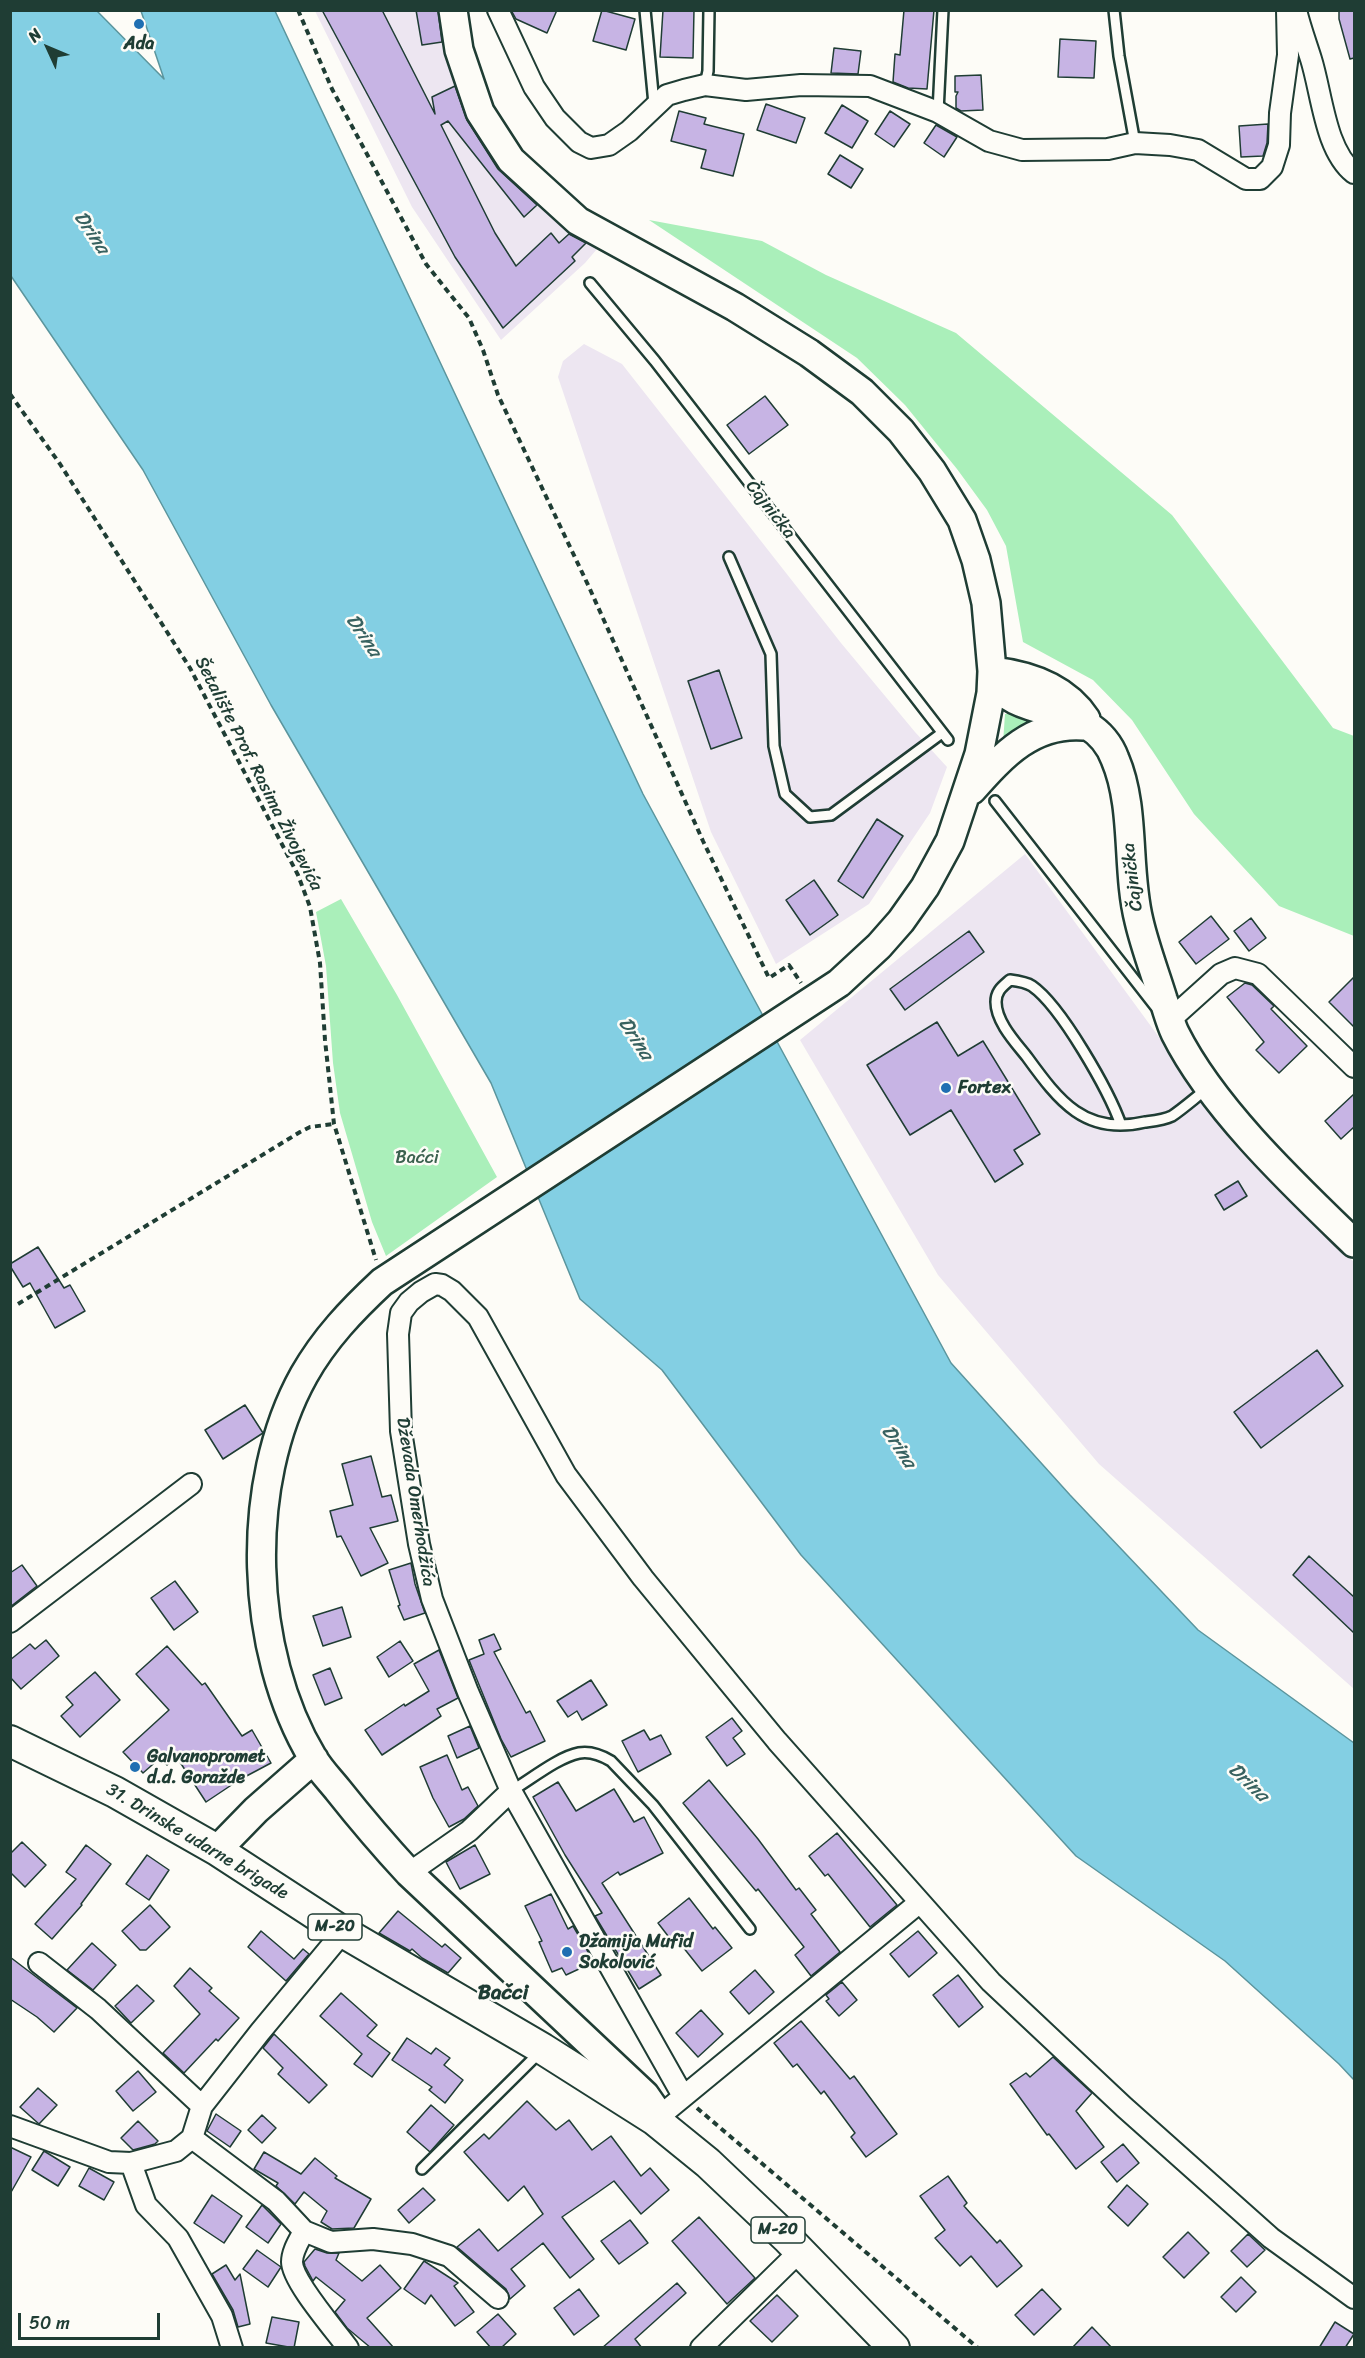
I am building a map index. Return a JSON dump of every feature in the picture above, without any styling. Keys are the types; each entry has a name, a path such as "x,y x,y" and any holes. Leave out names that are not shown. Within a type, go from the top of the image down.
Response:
{"main road":[{"path":"453,10 459,50 480,112 511,160 578,221 735,307 809,353 862,392 901,431 932,471 962,520 976,560 986,603 992,671 987,715 966,797 950,841 925,887 902,921 859,966 805,1006 382,1282 342,1320 303,1377 280,1432 265,1504 262,1564 264,1596 276,1673 285,1699 314,1759 382,1844 409,1873 645,2096 654,2108 655,2120"},
{"name":"Čajnička","path":"992,671 1001,687 1011,698 1058,713 1091,727 1102,735 1116,759 1127,816 1131,884 1139,921 1173,1025 1188,1055 1210,1087 1295,1186 1354,1243"},
{"path":"966,797 995,764 1034,735 1058,726 1091,727"},
{"name":"31. Drinske udarne brigade","path":"10,1741 115,1792 217,1850 343,1932 543,2049 655,2120"},
{"path":"217,1850 256,1810 314,1759"},
{"name":"M-20","path":"655,2120 708,2163 800,2251 894,2348"}],"street":[{"path":"498,10 534,87 555,118 579,142 591,148 609,146 629,131 667,95 705,86 746,90 801,85 870,86 938,111 989,141 1022,150 1108,150 1135,143 1170,145 1198,150 1246,179 1260,179 1272,167 1279,145 1280,113 1288,55 1287,10"},
{"path":"1296,10 1333,142 1344,165 1354,173"},
{"path":"1173,1025 1221,974 1235,968 1258,974 1354,1067"},
{"name":"Dževada Omerhodžića","path":"683,2096 511,1791 468,1692 432,1599 419,1545 401,1431 398,1334 401,1313 421,1292 435,1284 442,1285 452,1291 478,1317 566,1475 644,1578 777,1741 920,1902"},
{"path":"10,1622 191,1484"},
{"path":"409,1873 468,1831 511,1791"},
{"path":"655,2120 920,1902 991,1982 1124,2107 1271,2238 1354,2298"},
{"path":"10,2126 108,2162 131,2163 176,2151 192,2138 202,2106 343,1932"},
{"path":"39,1963 98,2009 202,2106"},
{"path":"192,2138 276,2201 303,2231 331,2242 373,2239 402,2243 449,2256 498,2298"},
{"path":"131,2163 146,2205 178,2238 222,2316 232,2348"},
{"path":"303,2231 294,2249 293,2271 348,2348"},
{"path":"701,2348 800,2251"}],"lane":[{"path":"645,10 655,107"},
{"path":"705,86 708,70 709,10"},
{"path":"938,111 943,10"},
{"path":"1114,10 1119,56 1135,143"},
{"name":"Čajnička","path":"590,283 655,361 945,736 831,815 810,817 785,794 774,746 771,654 729,557"},
{"name":"Čajnička","path":"995,801 1173,1025"},
{"path":"1121,1125 1106,1091 1066,1025 1049,1002 1032,986 1022,981 1010,980 999,990 996,1003 1000,1020 1052,1091 1073,1111 1102,1125 1121,1125 1134,1125 1170,1117 1210,1087"},
{"path":"511,1791 578,1753 603,1756 653,1805 750,1929"},
{"path":"422,2169 543,2049"}],"path":[{"path":"298,10 332,88 426,264 469,318 483,350 498,395 589,586 703,841 768,978 789,965 805,1006"},
{"name":"Šetalište Prof. Rasima Živojevića","path":"10,394 60,464 190,668 298,875 310,907 320,963 334,1124 382,1282"},
{"path":"18,1304 300,1132 334,1124"},
{"path":"683,2096 978,2348"}],"shaded area":[{"path":"315,11 447,11 480,124 603,242 585,263 501,340 412,207"},
{"path":"584,344 622,364 841,643 947,767 930,813 869,904 776,964 711,832 558,377 563,361"},
{"path":"1025,854 1213,1111 1329,1240 1354,1262 1354,1689 1099,1464 938,1275 800,1040"}],"green space":[{"path":"649,220 762,241 826,275 956,333 1172,515 1333,728 1354,736 1354,936 1279,906 1194,814 1132,720 1093,680 1023,642 1006,546 987,510 905,405 857,358"},
{"path":"1020,713 1046,718 1003,743 1005,714"},
{"name":"Baćci","path":"341,899 397,995 497,1177 386,1256 372,1222 340,1113 333,1063 326,966 316,912"}],"water":[{"name":"Drina","path":"10,11 97,11 164,79 141,11 275,11 643,794 951,1363 1070,1495 1198,1630 1354,1743 1354,2080 1225,1961 1076,1856 801,1555 662,1370 580,1299 491,1083 271,705 143,470 11,276"}],"building":[{"path":"322,10 382,10 435,114 432,97 455,86 467,120 498,169 537,205 524,217 448,121 441,125 495,233 516,266 551,233 559,243 569,234 586,243 572,257 575,261 503,328 455,257"},
{"path":"416,10 438,10 442,42 422,45"},
{"path":"511,10 557,10 547,33 516,19"},
{"path":"602,10 635,19 626,50 593,41"},
{"path":"663,10 694,10 693,58 660,57"},
{"path":"904,10 934,10 927,89 908,88 893,82 895,54 900,55"},
{"path":"1339,10 1354,10 1354,58 1350,59 1339,19"},
{"path":"1060,39 1096,41 1094,78 1058,77"},
{"path":"834,48 861,51 858,74 831,73"},
{"path":"981,75 983,110 961,111 956,108 958,92 955,92 955,76"},
{"path":"766,104 805,118 796,143 757,130"},
{"path":"842,105 868,121 852,148 825,133"},
{"path":"679,111 706,118 704,124 744,134 733,176 701,168 706,150 671,141"},
{"path":"890,111 910,124 894,147 875,134"},
{"path":"1268,124 1267,143 1263,156 1241,157 1239,126"},
{"path":"936,125 957,137 944,157 924,143"},
{"path":"840,155 863,169 851,188 828,174"},
{"path":"765,396 788,425 749,454 727,425"},
{"path":"719,670 742,738 711,749 688,681"},
{"path":"877,819 903,836 863,898 838,881"},
{"path":"814,880 838,915 810,935 786,900"},
{"path":"1211,916 1229,939 1196,964 1179,942"},
{"path":"1251,918 1266,938 1249,951 1234,931"},
{"path":"969,931 984,952 905,1010 890,989"},
{"path":"1354,977 1354,1027 1329,1002"},
{"path":"1245,983 1252,985 1274,1006 1271,1009 1307,1046 1279,1073 1256,1050 1264,1042 1227,997"},
{"name":"Fortex","path":"937,1022 958,1056 983,1041 1040,1134 1014,1150 1023,1164 995,1182 951,1110 910,1135 867,1065"},
{"path":"1354,1094 1354,1127 1341,1139 1325,1121"},
{"path":"1238,1181 1247,1196 1224,1210 1215,1195"},
{"path":"38,1247 64,1288 70,1285 85,1311 55,1328 30,1283 23,1287 10,1266"},
{"path":"1317,1350 1343,1386 1261,1448 1234,1412"},
{"path":"245,1405 263,1433 223,1459 205,1430"},
{"path":"371,1456 382,1497 391,1495 398,1521 370,1528 388,1563 361,1576 341,1536 337,1537 330,1511 353,1505 342,1464"},
{"path":"1309,1556 1354,1597 1354,1633 1293,1575"},
{"path":"411,1563 415,1584 425,1613 404,1620 389,1570"},
{"path":"22,1565 37,1586 10,1607 10,1573"},
{"path":"175,1581 198,1612 174,1630 151,1598"},
{"path":"342,1607 351,1637 323,1646 313,1616"},
{"path":"494,1634 501,1649 494,1652 526,1713 530,1711 545,1741 511,1757 501,1739 469,1660 484,1654 479,1640"},
{"path":"46,1640 59,1656 21,1689 10,1677 10,1660 30,1644 35,1649"},
{"path":"400,1641 413,1661 389,1677 377,1657"},
{"path":"167,1646 202,1685 205,1683 242,1736 252,1730 271,1763 239,1780 206,1802 176,1756 167,1765 160,1758 143,1773 123,1752 169,1710 136,1674"},
{"path":"439,1650 458,1698 437,1709 441,1716 382,1755 365,1730 404,1704 405,1706 429,1691 414,1664"},
{"path":"330,1668 342,1698 325,1705 313,1675"},
{"path":"95,1672 120,1700 80,1737 61,1716 73,1705 66,1697"},
{"path":"591,1680 607,1705 582,1720 577,1711 568,1717 557,1701"},
{"path":"732,1718 742,1731 733,1738 745,1754 727,1766 706,1737"},
{"path":"470,1726 479,1748 457,1758 448,1736"},
{"path":"644,1730 650,1740 661,1735 671,1754 638,1772 622,1741"},
{"path":"447,1755 462,1790 468,1787 478,1806 464,1819 449,1827 420,1767"},
{"path":"709,1780 758,1839 796,1890 799,1888 816,1910 811,1914 840,1952 811,1976 795,1955 804,1947 758,1889 756,1891 683,1803"},
{"path":"558,1782 576,1811 614,1789 634,1822 644,1817 663,1853 620,1875 618,1872 602,1883 661,1975 639,1989 595,1916 602,1913 565,1855 533,1797"},
{"path":"837,1833 897,1905 870,1927 828,1874 825,1876 809,1856"},
{"path":"22,1842 46,1865 25,1887 10,1872 10,1854"},
{"path":"86,1845 111,1864 82,1905 52,1939 35,1924 76,1879 66,1872"},
{"path":"475,1845 490,1874 460,1889 446,1862"},
{"path":"147,1855 169,1870 149,1900 126,1884"},
{"path":"551,1894 568,1929 573,1926 594,1962 566,1975 562,1968 552,1972 539,1942 542,1941 525,1906"},
{"path":"689,1898 713,1929 715,1927 732,1948 702,1971 679,1942 675,1945 658,1923"},
{"path":"150,1905 170,1927 146,1950 140,1950 122,1931"},
{"path":"398,1911 442,1947 445,1944 461,1958 448,1973 422,1958 412,1949 410,1951 379,1933"},
{"path":"261,1931 294,1959 303,1949 309,1954 286,1981 248,1947"},
{"path":"918,1931 937,1953 909,1977 890,1954"},
{"path":"92,1943 116,1965 93,1990 67,1970"},
{"path":"10,1957 77,2008 54,2032 37,2017 10,1999"},
{"path":"190,1968 212,1988 209,1991 239,2018 184,2073 163,2053 200,2014 174,1986"},
{"path":"755,1970 774,1992 749,2014 730,1992"},
{"path":"958,1975 983,2007 959,2027 933,1995"},
{"path":"842,1982 857,2000 839,2016 826,2001 829,1999 826,1995"},
{"path":"137,1985 154,2001 131,2023 115,2006"},
{"path":"341,1993 377,2025 367,2036 390,2053 372,2077 354,2064 362,2054 320,2016"},
{"path":"701,2010 723,2034 698,2057 676,2033"},
{"path":"801,2021 850,2079 854,2076 897,2134 866,2157 851,2137 855,2133 824,2091 821,2094 797,2064 793,2067 774,2043"},
{"path":"274,2034 327,2085 309,2103 278,2074 283,2068 263,2048"},
{"path":"407,2038 431,2054 436,2048 450,2058 444,2065 463,2080 445,2103 429,2090 432,2087 392,2060"},
{"path":"1053,2057 1092,2093 1076,2111 1104,2147 1076,2169 1049,2134 1047,2135 1010,2084 1026,2073 1030,2077"},
{"path":"138,2071 156,2092 133,2111 116,2091"},
{"path":"38,2088 57,2105 39,2124 20,2107"},
{"path":"527,2101 556,2130 569,2120 592,2150 611,2136 641,2176 650,2168 669,2190 641,2214 614,2181 562,2217 594,2259 570,2278 543,2243 511,2269 525,2286 510,2299 506,2289 457,2247 479,2229 498,2251 543,2214 524,2186 508,2201 464,2152 484,2134 489,2139"},
{"path":"431,2105 454,2125 430,2152 407,2132"},
{"path":"216,2114 241,2131 230,2147 207,2131"},
{"path":"262,2115 276,2128 262,2143 248,2130"},
{"path":"138,2121 158,2141 155,2144 133,2150 121,2138"},
{"path":"1123,2144 1139,2163 1117,2182 1101,2162"},
{"path":"10,2147 31,2157 10,2194"},
{"path":"44,2151 70,2167 58,2186 32,2170"},
{"path":"264,2152 301,2174 315,2158 337,2176 335,2178 371,2199 354,2228 332,2229 321,2222 327,2211 304,2192 295,2204 276,2186 278,2183 254,2169"},
{"path":"89,2168 114,2182 104,2200 79,2186"},
{"path":"948,2176 967,2203 964,2206 997,2243 1000,2240 1022,2266 997,2287 971,2256 960,2266 935,2238 945,2230 920,2196"},
{"path":"1127,2185 1148,2204 1128,2226 1108,2207"},
{"path":"423,2188 435,2200 409,2223 398,2210"},
{"path":"212,2195 242,2216 224,2243 194,2223"},
{"path":"262,2205 281,2224 268,2243 246,2227"},
{"path":"699,2217 755,2278 727,2304 672,2241"},
{"path":"630,2220 648,2243 619,2264 601,2241"},
{"path":"1188,2232 1209,2253 1184,2278 1163,2257"},
{"path":"1248,2234 1265,2250 1247,2267 1231,2251"},
{"path":"315,2249 327,2253 339,2253 336,2260 362,2281 380,2265 401,2288 367,2318 394,2348 371,2348 347,2328 335,2312 345,2300 316,2277 313,2281 305,2266 304,2262"},
{"path":"257,2250 281,2267 268,2287 243,2269"},
{"path":"424,2261 458,2283 454,2286 474,2312 455,2326 431,2295 425,2304 404,2289"},
{"path":"226,2265 235,2280 240,2274 250,2324 238,2327 233,2310 212,2274"},
{"path":"1241,2277 1256,2292 1236,2312 1221,2297"},
{"path":"677,2283 686,2293 635,2339 642,2348 602,2348"},
{"path":"579,2289 599,2316 574,2335 554,2308"},
{"path":"1042,2289 1061,2309 1034,2335 1015,2315"},
{"path":"777,2295 798,2316 772,2342 750,2321"},
{"path":"498,2314 516,2334 501,2348 491,2348 477,2332"},
{"path":"272,2317 299,2322 294,2348 266,2343"},
{"path":"1335,2322 1354,2334 1345,2348 1319,2348"},
{"path":"1092,2327 1112,2348 1072,2348"}],"place":[{"name":"Ada","path":"139,24"},
{"name":"Fortex","path":"946,1088"},
{"name":"Galvanopromet d.d. Goražde","path":"135,1767"},
{"name":"Džamija Mufid Sokolović","path":"567,1952"}],"district":[{"name":"Bačci","path":"503,1994"}]}
